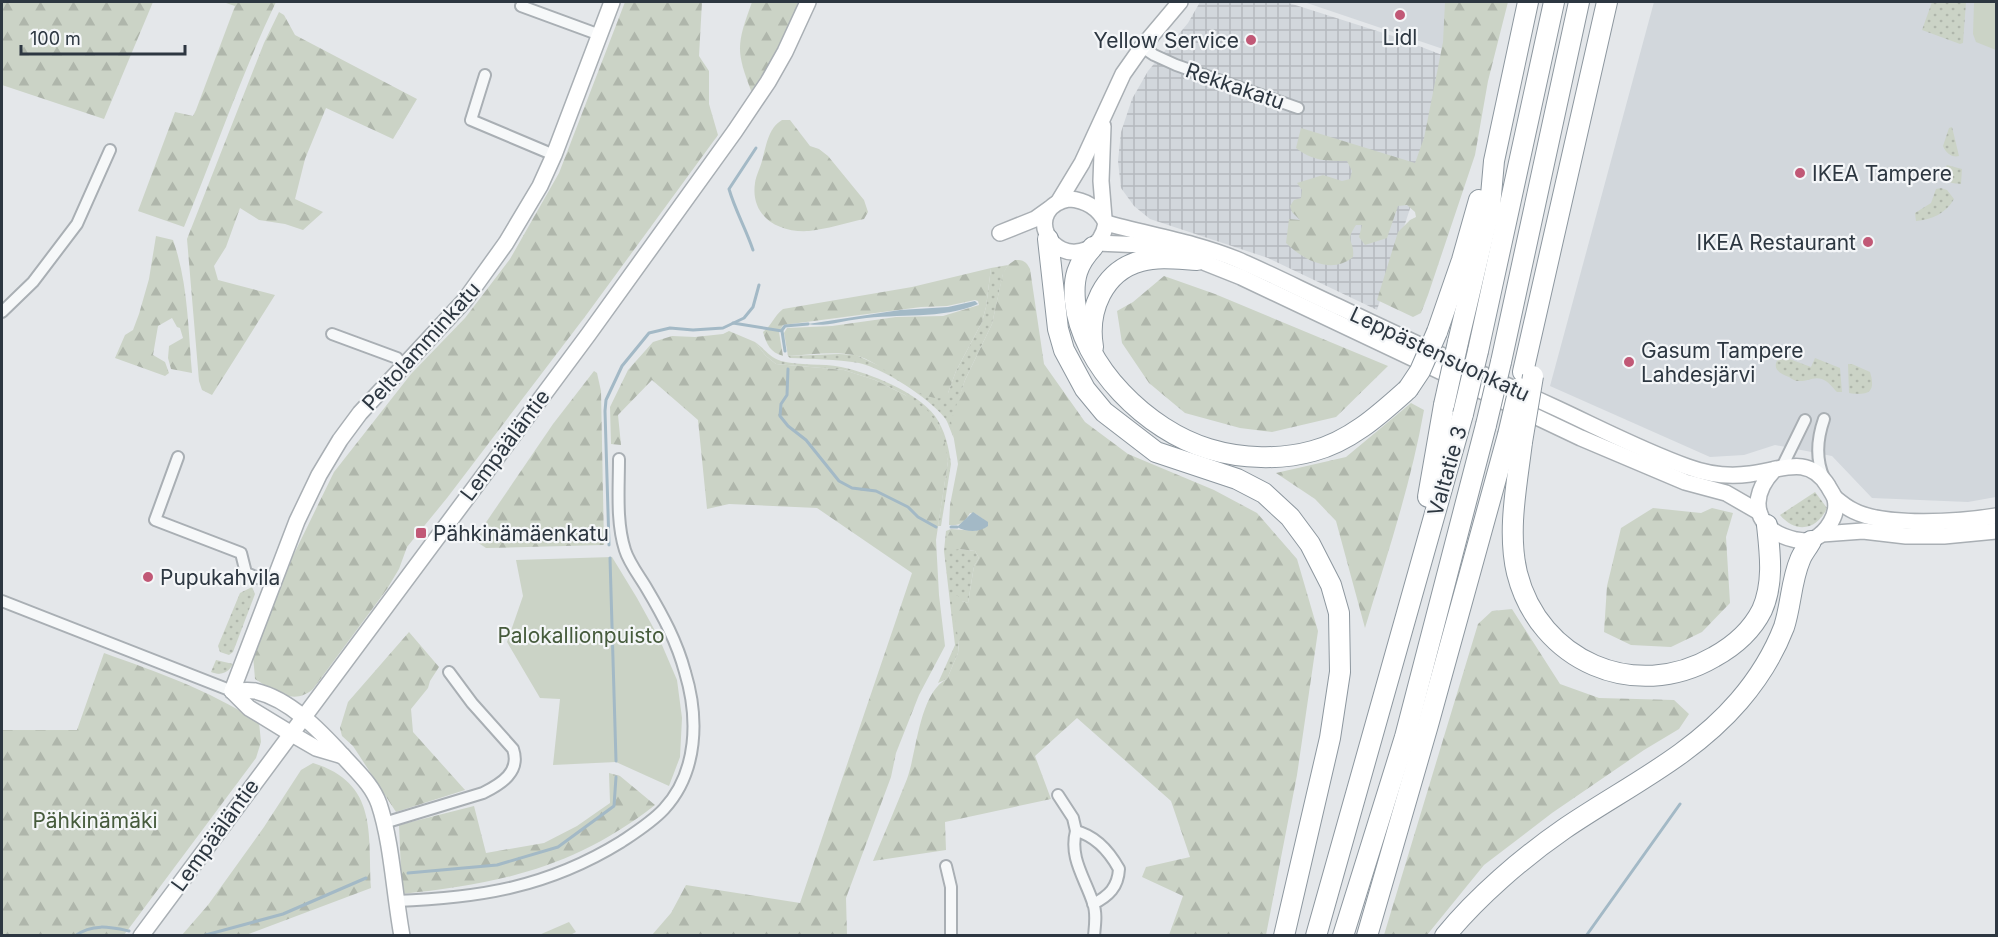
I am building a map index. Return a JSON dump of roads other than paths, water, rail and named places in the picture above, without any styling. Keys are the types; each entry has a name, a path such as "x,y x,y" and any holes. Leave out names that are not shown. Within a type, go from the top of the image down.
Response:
{"highway":[{"path":"1413,589 1444,405 1490,207 1494,161 1528,2"},
{"name":"Valtatie 3","path":"1316,936 1463,414 1554,2"},
{"name":"Valtatie 3","path":"1343,936 1405,737 1486,425 1580,2"},
{"path":"1367,936 1515,438 1542,294 1607,2"},
{"path":"1095,245 1083,257 1076,270 1074,286 1080,329 1095,359 1123,395 1149,417 1183,438 1209,449 1238,455 1288,456 1313,452 1353,434 1381,414 1408,389 1420,371 1437,332 1462,260 1477,204 1494,161"},
{"path":"1047,238 1058,329 1071,365 1084,389 1104,412 1156,452 1238,480 1264,494 1290,517 1310,544 1331,585 1339,613 1340,672 1330,738 1284,936"},
{"path":"1095,359 1092,324 1095,307 1111,278 1125,267 1141,261 1162,258 1197,260"},
{"path":"1515,438 1513,526 1517,571 1521,585 1535,616 1561,645 1614,674 1651,676 1686,670 1717,656 1744,635 1762,609 1766,597 1770,569 1763,518"},
{"path":"1445,936 1493,888 1554,837 1689,749 1725,716 1758,675 1784,627 1800,560 1817,537"}],"main road":[{"name":"Peltolamminkatu","path":"232,691 306,499 330,455 360,413 465,300 522,218 554,155 612,2"},
{"name":"Lempääläntie","path":"141,936 588,335 735,131 785,52 808,2"},
{"path":"1047,238 1044,225 1046,214 1082,162 1123,74 1142,47 1180,2"},
{"path":"1103,117 1101,181 1105,221 1105,232 1095,245 1082,252 1073,253 1064,251 1047,238 1029,234 1000,233 1035,219 1054,205 1080,200 1096,210 1105,221"},
{"name":"Leppästensuonkatu","path":"1105,221 1168,237 1235,259 1691,469 1727,476 1779,468"},
{"name":"Leppästensuonkatu","path":"1095,245 1143,245 1173,250 1251,282 1581,438 1685,482 1726,493 1763,518"},
{"path":"1996,516 1950,521 1899,520 1866,515 1854,511 1835,498 1825,481 1805,467 1779,468 1764,480 1758,500 1763,518 1776,533 1788,538 1863,531 1906,536 1944,536 1996,531"},
{"path":"1817,537 1832,520 1836,509 1835,498"},
{"path":"232,691 255,691 286,704 335,745 371,788 378,801 384,823 402,936"},
{"path":"232,691 249,708 291,733 316,747 343,756"}],"street":[{"path":"521,6 600,35"},
{"name":"Rekkakatu","path":"1142,47 1176,65 1298,108"},
{"path":"485,75 471,120 554,155"},
{"path":"2,312 33,282 78,224 110,150"},
{"path":"332,334 397,358 404,366"},
{"path":"1824,418 1817,445 1820,469 1825,481"},
{"path":"1779,468 1805,420"},
{"path":"178,457 155,520 241,554 246,573 273,584"},
{"path":"396,901 445,900 488,893 550,878 578,866 650,822 664,809 687,774 693,736 693,719 686,674 671,633 625,552 620,514 619,459"},
{"path":"2,601 232,691"},
{"path":"384,823 483,793 497,786 515,766 516,758 513,749 472,703 449,672"},
{"path":"1058,795 1073,818 1076,831 1075,858 1094,904 1096,921 1094,936"},
{"path":"1076,831 1088,834 1098,841 1119,869 1119,878 1113,890 1107,897 1094,904"},
{"path":"946,866 951,887 951,936"}],"water":[{"path":"975,301 978,304 935,314 808,324 900,310 948,307"},
{"path":"973,512 988,522 988,526 972,531 957,527"}],"waterway":[{"path":"753,250 729,189 756,148"},
{"path":"609,545 605,411 606,400 622,366 649,333 670,328 693,330 723,328 744,318 753,307 759,285"},
{"path":"733,323 782,331 785,351"},
{"path":"782,330 785,326 808,324"},
{"path":"788,369 787,395 781,404 780,416 788,426 806,440 839,481 852,488 876,491 908,507 918,517 936,527"},
{"path":"951,527 957,527"},
{"path":"610,558 616,761"},
{"path":"408,873 497,865 558,847 614,806 616,777"},
{"path":"1586,936 1680,804"},
{"path":"202,936 283,914 366,878"},
{"path":"75,936 95,928 108,927 129,931"}],"place":[{"name":"Lidl","path":"1400,15"},
{"name":"Yellow Service","path":"1251,40"},
{"name":"IKEA Tampere","path":"1800,173"},
{"name":"IKEA Restaurant","path":"1868,242"},
{"name":"Gasum Tampere Lahdesjärvi","path":"1629,362"},
{"name":"Pähkinämäenkatu","path":"421,533"},
{"name":"Pupukahvila","path":"148,577"}],"park label":[{"name":"Palokallionpuisto","path":"581,635"},
{"name":"Pähkinämäki","path":"95,820"}]}
